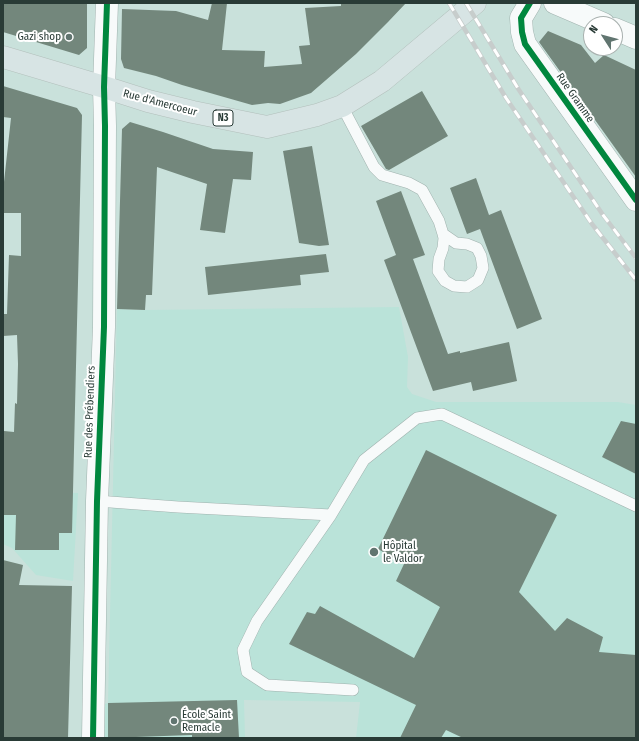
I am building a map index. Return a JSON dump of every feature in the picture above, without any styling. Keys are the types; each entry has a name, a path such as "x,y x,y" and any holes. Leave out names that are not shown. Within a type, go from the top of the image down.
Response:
{"main road":[{"name":"Rue d'Amercoeur","path":"3,58 104,86 148,101 267,127 317,115 342,106 382,81 475,3"}],"street":[{"name":"Rue des Prébendiers","path":"93,738 96,501 104,327 104,86 107,3"},
{"name":"Rue Gramme","path":"530,3 521,18 525,44 636,200"},
{"path":"555,3 585,16"},
{"path":"623,32 636,38"}],"lane":[{"path":"342,106 374,167 382,175 409,183 422,190 439,220 444,238 438,271 445,281 454,286 467,287 478,280 483,268 481,256 477,248 467,244 456,243 443,234"},
{"path":"353,690 267,685 247,672 243,650 257,621 331,515 364,460 417,418 442,414 636,506"},
{"path":"96,501 331,515"}],"shaded area":[{"name":"Hôpital le Valdor","path":"399,307 408,357 407,387 412,394 436,402 618,402 636,405 636,738 356,738 360,702 244,700 245,738 105,738 105,704 108,703 117,309"},
{"path":"3,491 78,493 73,581 36,575 12,548 3,544"}],"building":[{"path":"3,3 87,3 87,48 79,55 3,32"},
{"path":"212,3 227,3 222,50 265,51 264,67 302,64 299,46 310,45 305,8 341,6 341,3 406,3 356,54 311,93 280,104 268,103 252,105 156,76 124,68 121,59 122,9 176,11 208,20"},
{"path":"548,31 581,45 583,48 583,56 590,56 595,63 603,56 606,56 636,70 636,177 539,42"},
{"path":"3,86 77,108 82,115 72,533 59,533 59,550 15,550 16,515 3,515 4,431 14,432 15,403 17,404 18,364 17,335 3,336 3,314 7,314 9,255 21,256 21,213 3,213 3,191 11,118 3,117"},
{"path":"422,91 448,136 389,170 386,169 361,126"},
{"path":"130,122 213,149 253,152 251,180 233,179 225,233 200,230 207,184 157,167 152,295 146,295 145,310 117,309 122,129"},
{"path":"312,146 329,245 319,246 299,243 283,151"},
{"path":"476,178 489,215 501,210 542,319 517,329 480,229 467,234 450,188"},
{"path":"401,191 425,255 413,259 448,354 460,351 460,353 509,342 517,381 473,391 471,382 433,391 384,260 396,255 376,201"},
{"path":"326,254 329,272 300,275 301,285 208,295 205,267"},
{"path":"621,421 636,424 636,474 602,457"},
{"path":"426,450 557,515 519,592 555,631 567,618 603,637 599,652 636,655 636,738 463,738 446,730 441,738 400,738 416,705 289,644 307,612 315,614 320,606 414,658 440,607 396,581 404,564 378,549"},
{"path":"3,560 23,565 19,585 72,586 68,738 3,738"},
{"name":"École Saint Remacle","path":"237,700 239,738 192,738 192,735 108,738 108,703"}],"railway":[{"path":"449,3 506,98 592,224 636,280"},
{"path":"466,3 519,90 603,215 636,258"}],"cycle path":[{"path":"93,738 97,501 104,327 104,87 107,3"},
{"path":"530,3 521,18 525,44 636,200"}],"place":[{"name":"Gazi shop","path":"69,37"},
{"name":"Hôpital le Valdor","path":"374,552"},
{"name":"École Saint Remacle","path":"174,721"}]}
